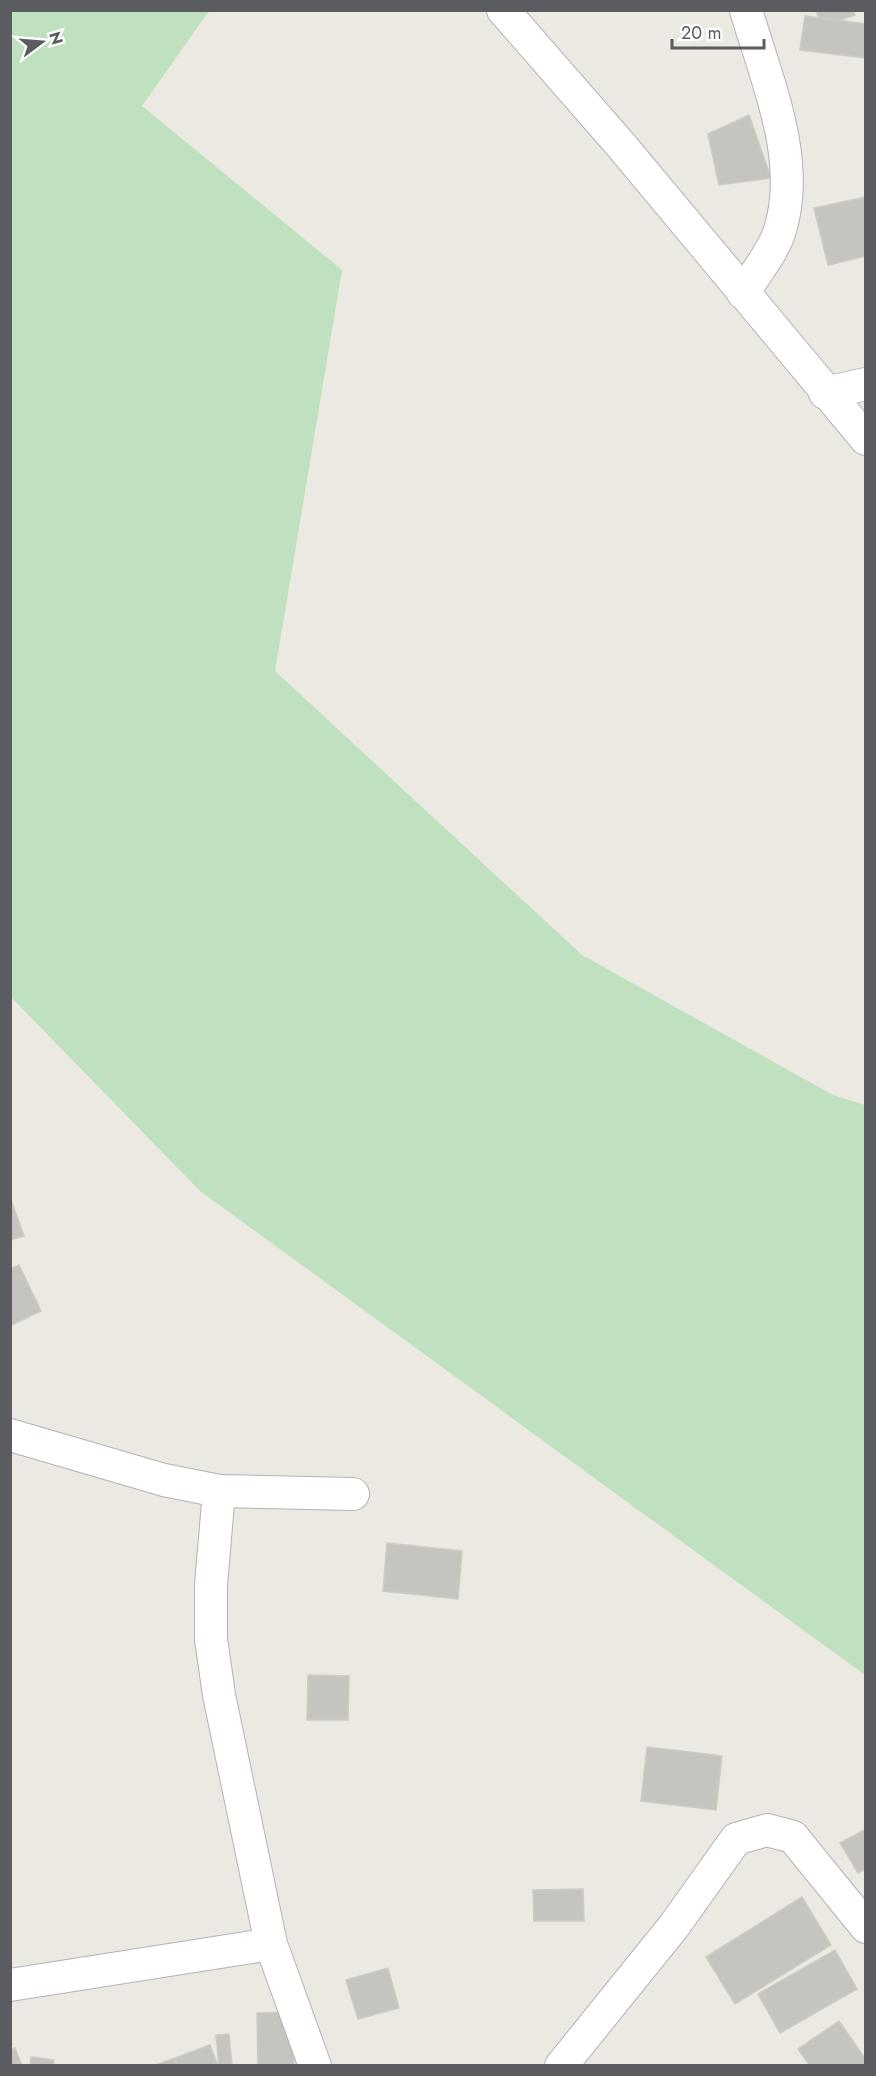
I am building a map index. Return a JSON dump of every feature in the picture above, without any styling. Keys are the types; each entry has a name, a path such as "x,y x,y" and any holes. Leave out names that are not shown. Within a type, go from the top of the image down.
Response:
{"street":[{"path":"503,10 620,144 825,393 866,439"},
{"path":"743,293 780,232 788,192 787,154 746,10"},
{"path":"825,393 866,384"},
{"path":"10,1435 153,1477 219,1491 353,1494"},
{"path":"219,1491 211,1585 211,1640 219,1695 272,1944 315,2066"},
{"path":"561,2066 674,1926 736,1839 767,1830 793,1837 866,1927"},
{"path":"10,1985 272,1944"}],"green space":[{"path":"11,10 209,11 142,106 342,270 275,671 582,955 833,1095 865,1105 865,1675 200,1191 11,997"}],"building":[{"path":"816,10 853,10 855,15 821,26"},
{"path":"805,16 866,24 866,58 800,50"},
{"path":"749,115 771,178 719,185 708,134"},
{"path":"866,197 866,256 828,265 814,208"},
{"path":"10,1197 24,1236 10,1240"},
{"path":"19,1265 41,1311 10,1326 10,1269"},
{"path":"387,1543 462,1551 458,1599 383,1591"},
{"path":"308,1675 349,1676 348,1720 307,1720"},
{"path":"647,1747 722,1756 716,1810 641,1801"},
{"path":"866,1829 866,1869 858,1873 840,1843"},
{"path":"583,1889 584,1921 534,1921 533,1890"},
{"path":"802,1897 831,1945 735,2004 706,1957"},
{"path":"835,1950 857,1989 780,2033 758,1994"},
{"path":"388,1968 399,2008 358,2019 346,1980"},
{"path":"293,2012 294,2066 258,2066 257,2013"},
{"path":"839,2021 866,2060 866,2066 810,2066 798,2049"},
{"path":"229,2034 232,2066 219,2066 216,2035"},
{"path":"210,2045 218,2066 177,2066 175,2058"},
{"path":"15,2048 22,2066 10,2066 10,2050"},
{"path":"31,2057 54,2060 53,2066 30,2066"},
{"path":"175,2058 177,2066 153,2066"}]}
